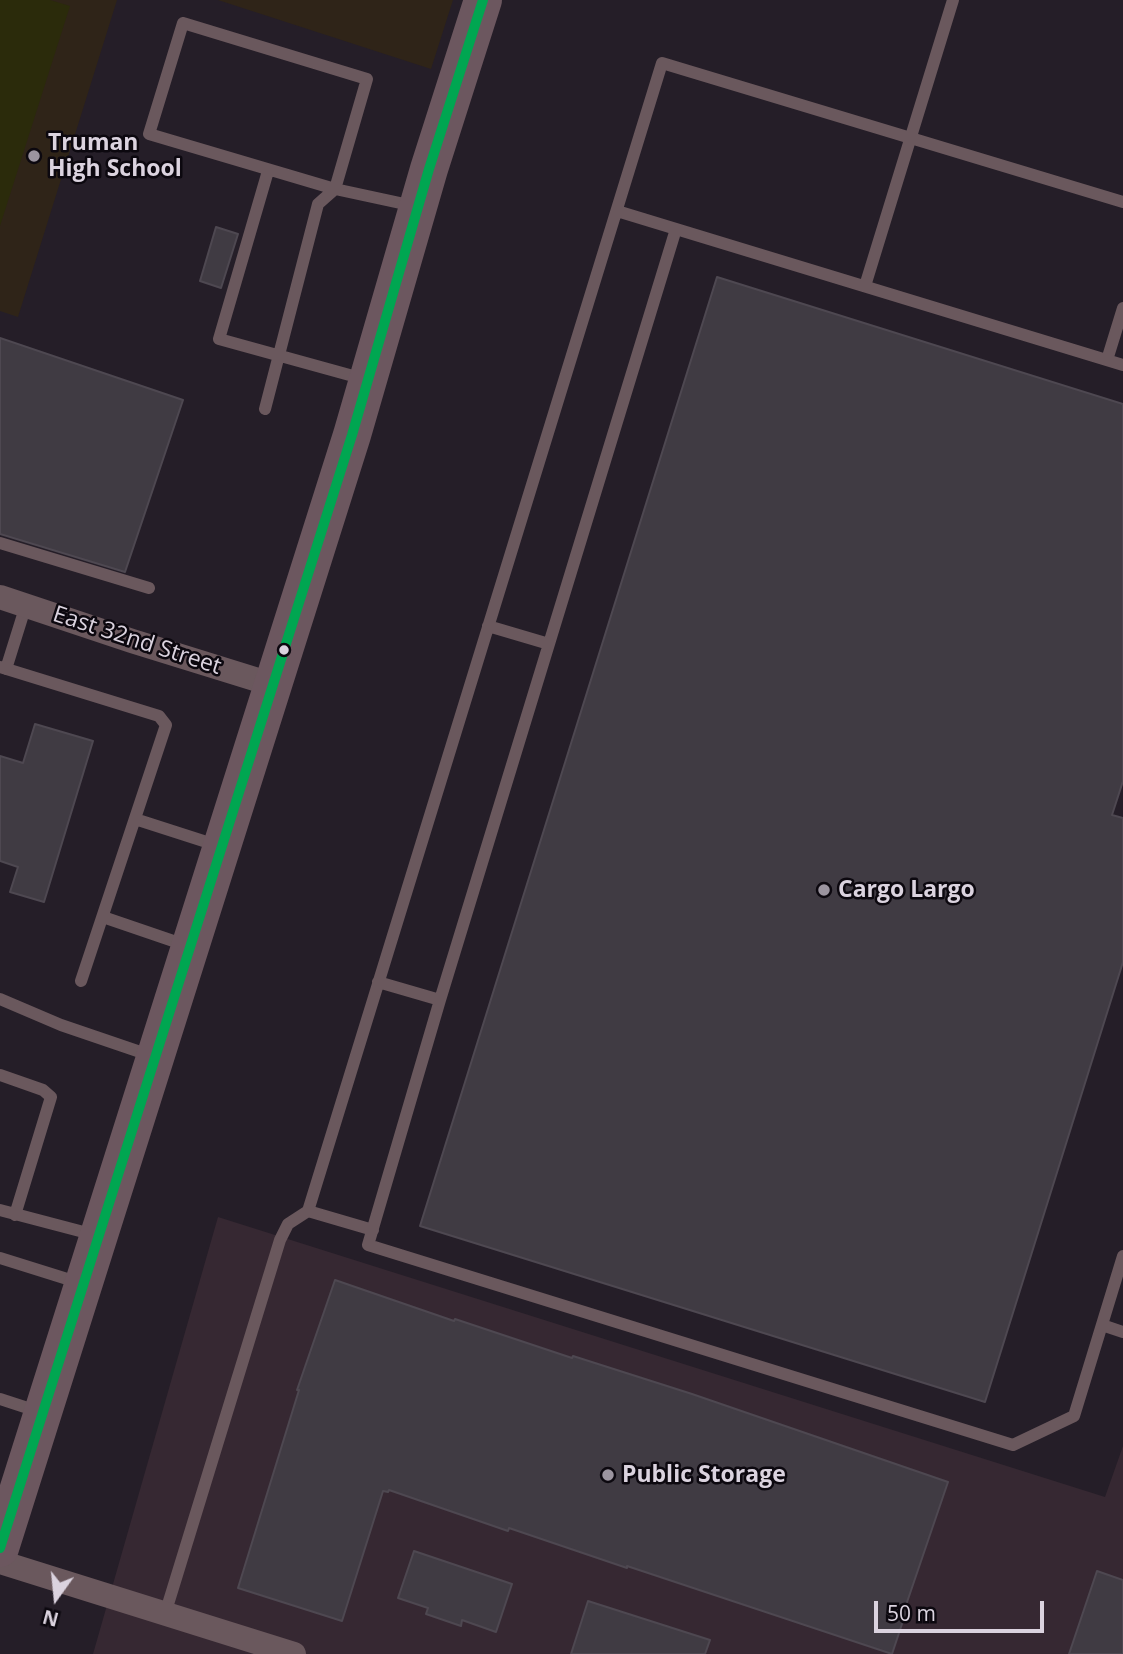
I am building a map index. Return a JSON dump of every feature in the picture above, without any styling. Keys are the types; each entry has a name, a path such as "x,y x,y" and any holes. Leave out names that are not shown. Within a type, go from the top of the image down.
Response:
{"main road":[{"path":"0,1548 274,685 368,380 417,207 483,0"}],"street":[{"name":"East 32nd Street","path":"0,597 274,685"},
{"path":"0,1562 294,1654"}],"lane":[{"path":"865,286 953,0"},
{"path":"265,409 318,204 335,189 367,79 183,23 149,134 268,171 335,189 417,207"},
{"path":"165,1614 280,1240 288,1224 308,1211 662,63 1123,202"},
{"path":"268,171 219,339 368,380"},
{"path":"617,211 1123,365"},
{"path":"676,229 440,1000 368,1245 1013,1445 1074,1416 1123,1256"},
{"path":"1107,360 1123,308"},
{"path":"0,543 149,587"},
{"path":"26,605 3,668 159,716 166,725 82,981"},
{"path":"488,626 549,644"},
{"path":"135,819 222,847"},
{"path":"103,917 191,947"},
{"path":"378,982 440,1000"},
{"path":"0,999 61,1025 155,1058"},
{"path":"0,1075 43,1090 51,1097 15,1215"},
{"path":"0,1210 98,1236"},
{"path":"308,1211 373,1230"},
{"path":"0,1258 83,1284"},
{"path":"1102,1325 1123,1332"},
{"path":"0,1399 43,1412"}],"shaded area":[{"name":"Truman High School","path":"0,0 117,0 18,317 0,311"},
{"path":"0,0 50,0 70,6 0,226"},
{"path":"218,0 453,0 431,69"},
{"path":"218,1217 1105,1497 1123,1446 1123,1654 93,1654"}],"building":[{"path":"216,227 238,234 221,288 200,281"},
{"name":"Cargo Largo","path":"717,277 1123,404 1123,781 1112,815 1123,818 1123,962 985,1402 420,1226"},
{"path":"0,338 183,400 125,572 0,534"},
{"path":"35,724 93,741 44,902 10,892 18,867 0,861 0,756 23,763"},
{"path":"335,1280 454,1321 455,1319 692,1394 948,1482 892,1654 389,1490 383,1491 342,1621 238,1588 297,1390"},
{"path":"414,1551 512,1584 496,1632 462,1620 461,1626 426,1614 428,1608 398,1598"},
{"path":"1097,1571 1123,1580 1123,1654 1069,1654"},
{"path":"588,1601 710,1640 705,1654 571,1654"}],"transit line":[{"path":"0,1548 352,435 429,169 483,0"}],"place":[{"name":"Truman High School","path":"34,156"},
{"name":"Cargo Largo","path":"824,890"},
{"name":"Public Storage","path":"608,1475"}]}
